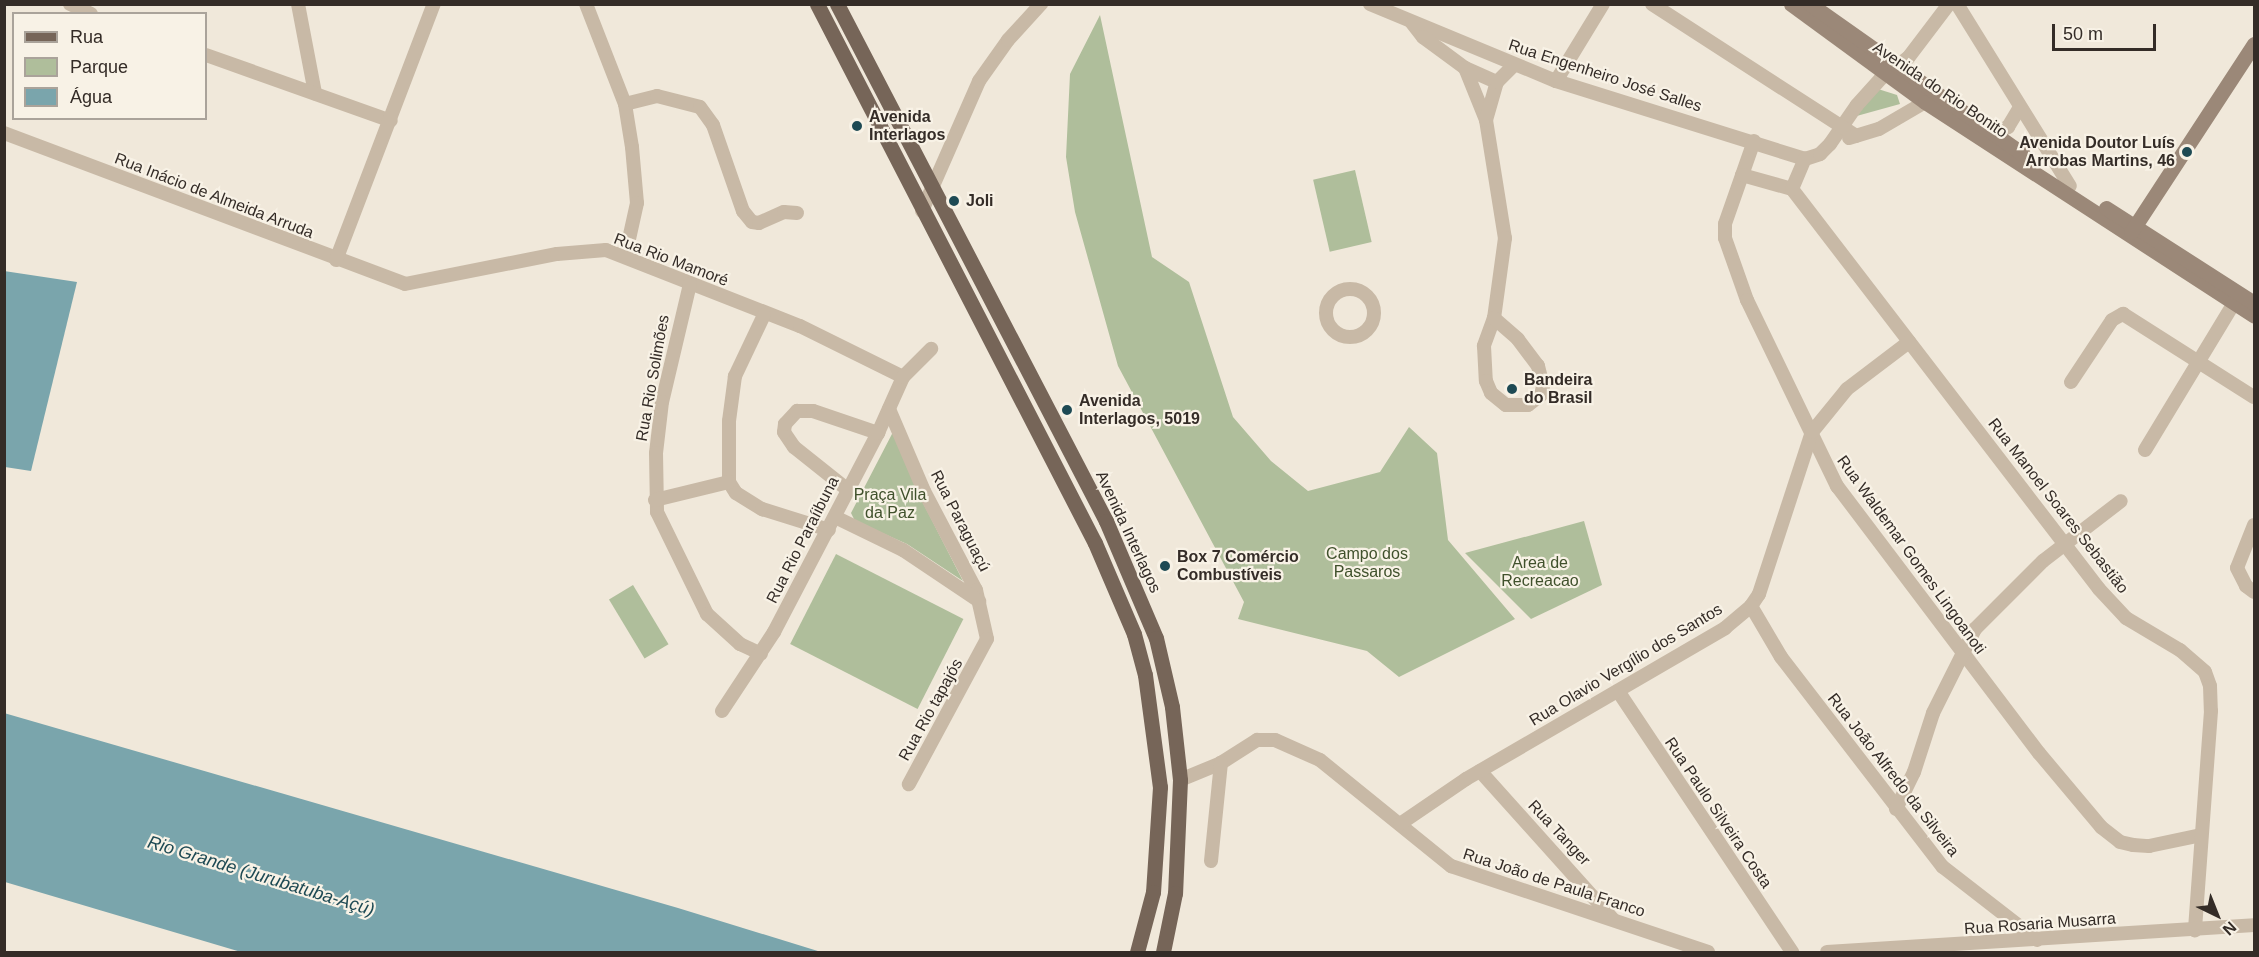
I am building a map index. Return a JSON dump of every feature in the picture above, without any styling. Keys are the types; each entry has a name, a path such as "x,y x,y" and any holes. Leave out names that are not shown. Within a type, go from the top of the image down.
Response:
{"main road":[{"path":"817,4 1095,543 1134,634 1144,675 1160,787 1150,909 1137,952"},
{"name":"Avenida Interlagos","path":"837,4 1106,521 1156,638 1172,707 1180,780 1172,914 1163,952"},
{"name":"Avenida do Rio Bonito","path":"1791,4 1891,71 1994,134 2254,316"},
{"name":"Avenida do Rio Bonito","path":"1810,4 1925,102 1976,136 2254,303"},
{"path":"2132,230 2254,44"}],"street":[{"path":"70,4 87,12"},
{"path":"298,4 315,93"},
{"path":"336,260 434,4"},
{"path":"586,4 625,104 637,203 625,257"},
{"path":"922,211 933,191 979,81 1008,40 1041,4"},
{"name":"Rua Engenheiro José Salles","path":"1370,4 1513,66 1805,159"},
{"path":"1556,81 1603,4"},
{"path":"1652,4 1856,136"},
{"path":"1742,175 1792,189 1805,159 1820,154 1830,144 1842,126 1891,71 1908,58 1949,4"},
{"path":"1957,4 2070,186"},
{"path":"1411,21 1423,37 1465,68 1497,82"},
{"path":"207,55 391,121"},
{"path":"1486,120 1497,82 1496,58"},
{"path":"1497,82 1513,66"},
{"path":"1465,68 1486,120 1505,238 1494,318 1484,346 1486,381 1491,393 1506,405 1528,405 1541,395 1543,386 1538,366 1518,339 1494,318"},
{"path":"625,104 657,96 700,107 713,125 743,211 752,222 759,223 784,212 797,213"},
{"path":"1830,144 1896,121 1925,102"},
{"path":"1976,136 1994,134 2008,126 2020,107"},
{"name":"Rua Inácio de Almeida Arruda","path":"4,133 336,260 413,285"},
{"name":"Rua Waldemar Gomes Lingoanoti","path":"1754,141 1725,224 1725,238 1747,300 1837,486 1962,653 2075,798 2120,842 2149,846 2200,836"},
{"name":"Rua Manoel Soares Sebastião","path":"1792,189 2064,543 2127,618 2188,656 2205,672 2211,711 2200,836 2195,930"},
{"name":"Rua Rio Mamoré","path":"413,285 586,250 625,257 764,315 801,326 903,377"},
{"name":"Rua Rio Solimões","path":"690,284 662,402 655,500 664,533 707,614 740,644 761,654"},
{"path":"2145,450 2234,303"},
{"path":"2071,382 2112,320 2123,314 2199,360 2254,397"},
{"path":"764,315 735,375 729,421 729,482 736,493 762,509 832,523 903,550 979,601"},
{"name":"Rua Olavio Vergílio dos Santos","path":"1400,824 1480,771 1725,628 1752,606 1759,594 1812,432 1847,389 1909,342"},
{"path":"903,377 932,349"},
{"name":"Rua Rio Paraíibuna","path":"722,711 761,654 832,523 878,433 903,377"},
{"name":"Rua Paraguaçú","path":"889,409 924,491 979,601 987,639 982,652"},
{"path":"848,490 794,447 784,432 785,424 797,411 813,411 878,433"},
{"path":"655,500 729,482"},
{"path":"1896,809 1962,653 1993,608 2064,543 2121,501"},
{"path":"2254,525 2237,568 2246,586 2254,592"},
{"name":"Rua João Alfredo da Silveira","path":"1752,606 1781,657 1943,867 2037,940"},
{"name":"Rua Rio tapajós","path":"909,784 982,652"},
{"name":"Rua Paulo Silveira Costa","path":"1618,691 1792,952"},
{"name":"Rua João de Paula Franco","path":"1180,780 1221,763 1257,740 1275,740 1320,759 1451,866 1708,952"},
{"path":"1211,861 1221,763"},
{"name":"Rua Tanger","path":"1480,771 1613,919"},
{"name":"Rua Rosaria Musarra","path":"1827,952 2254,925"}],"green space":[{"name":"Campo dos Passaros","path":"1100,15 1152,257 1189,282 1233,417 1271,461 1308,491 1380,472 1409,427 1437,453 1448,540 1515,619 1399,677 1367,651 1238,619 1244,602 1118,366 1075,212 1066,157 1070,74"},
{"path":"1878,89 1897,95 1900,104 1853,117"},
{"path":"1355,170 1372,242 1330,252 1313,180"},
{"name":"Praça Vila da Paz","path":"893,432 919,495 963,581 907,544 855,521 851,513"},
{"name":"Area de Recreacao","path":"1584,521 1602,585 1531,619 1465,553"},
{"path":"836,554 963,619 918,709 790,644"},
{"path":"633,585 669,644 645,659 609,599"}],"water":[{"path":"4,271 77,282 31,471 5,467"},
{"name":"Rio Grande (Jurubatuba-Açú)","path":"4,713 678,908 821,952 241,952 5,882"}],"place":[{"name":"Avenida Interlagos","path":"857,126"},
{"name":"Avenida Doutor Luís Arrobas Martins, 46","path":"2187,152"},
{"name":"Joli","path":"954,201"},
{"name":"Bandeira do Brasil","path":"1512,389"},
{"name":"Avenida Interlagos, 5019","path":"1067,410"},
{"name":"Box 7 Comércio Combustíveis","path":"1165,566"}]}
